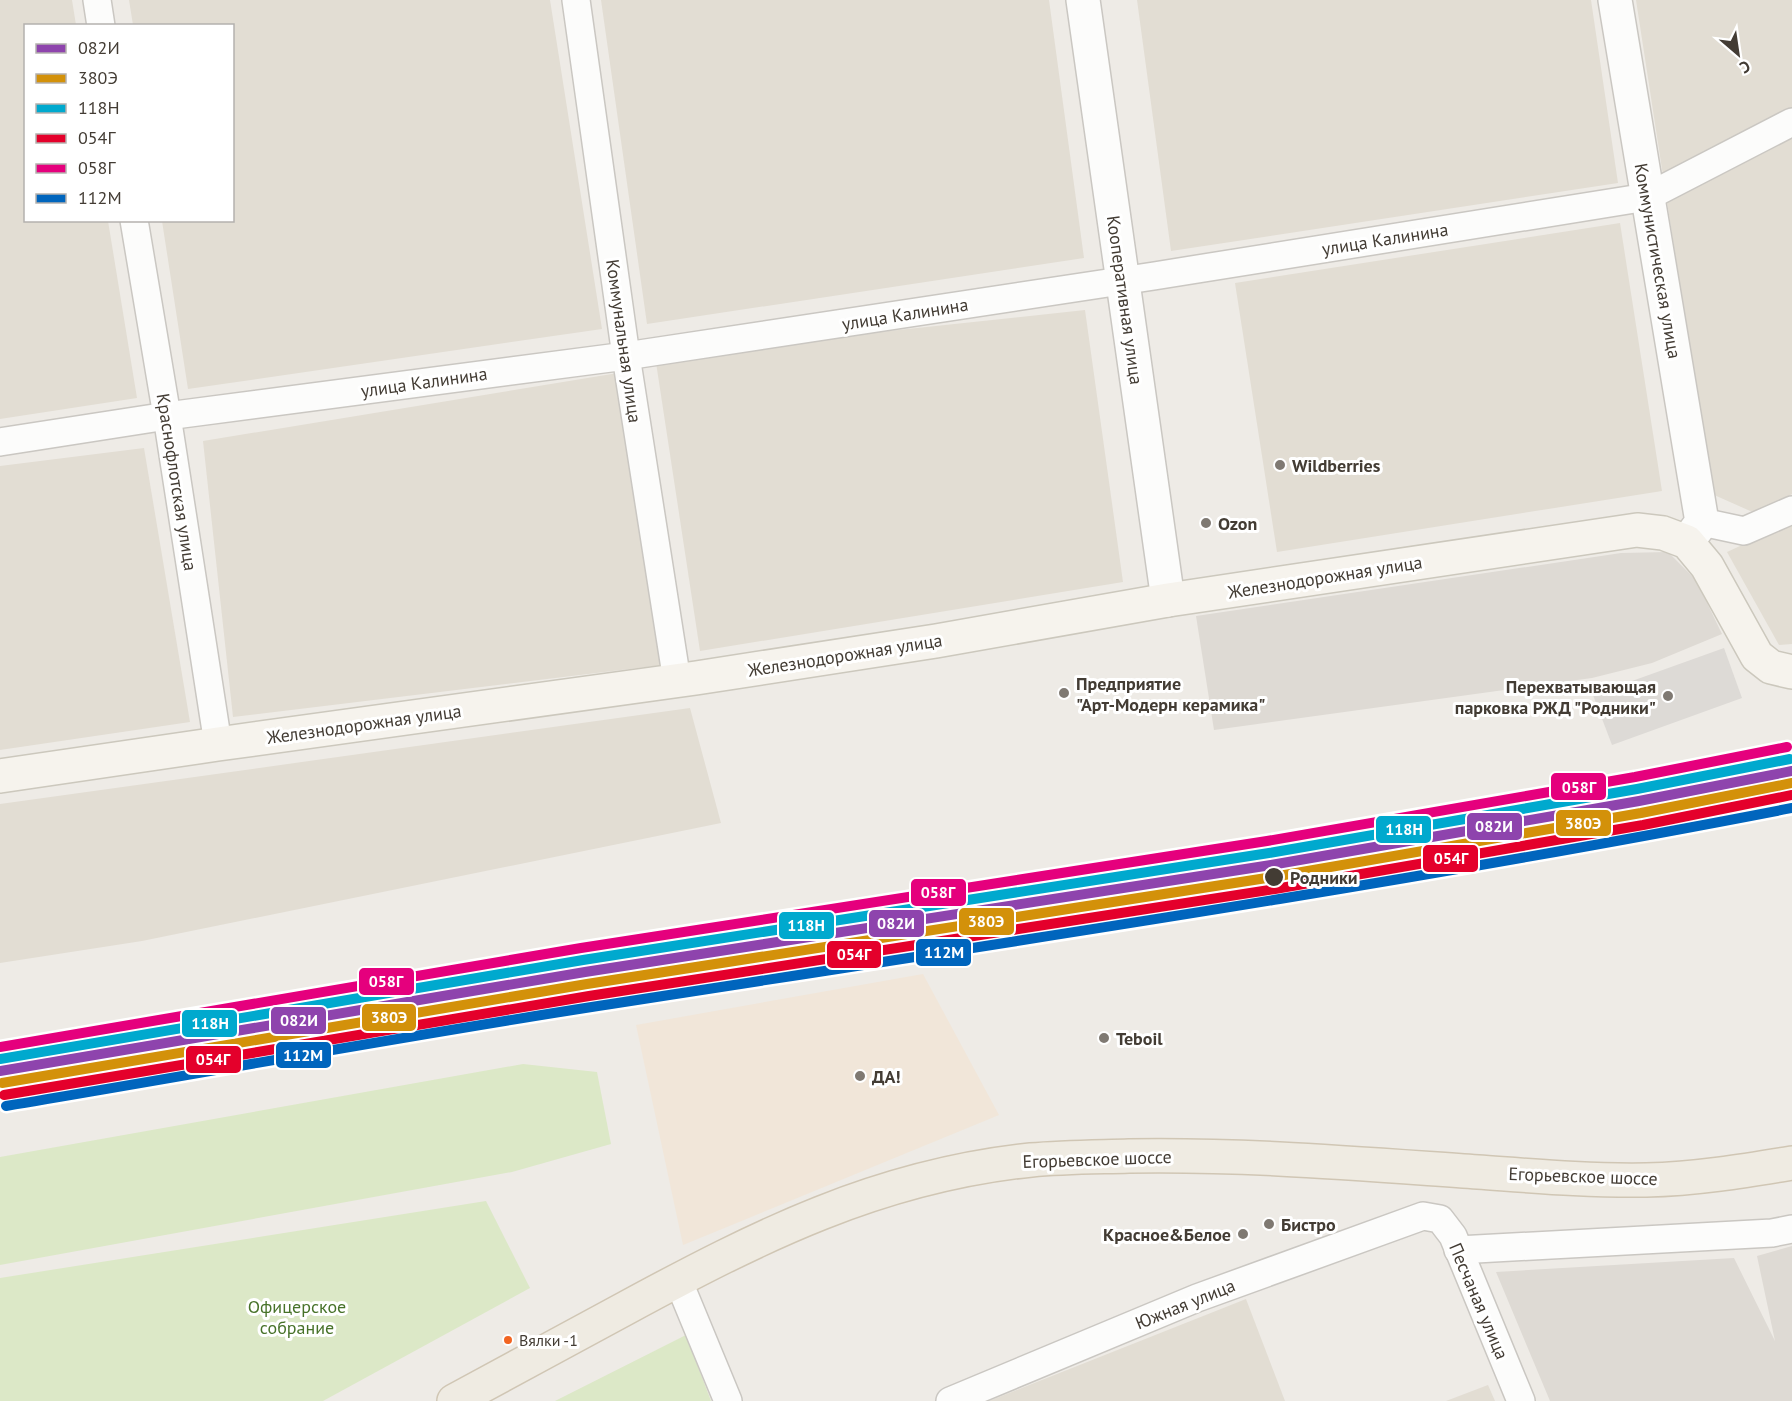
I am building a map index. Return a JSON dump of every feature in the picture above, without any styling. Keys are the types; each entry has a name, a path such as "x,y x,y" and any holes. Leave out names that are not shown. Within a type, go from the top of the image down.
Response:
{"main road":[{"name":"Железнодорожная улица","path":"0,776 677,681 936,641 1168,600 1637,530 1694,532"},
{"path":"1694,532 1707,566 1757,656 1771,667 1792,672"},
{"name":"Егорьевское шоссе","path":"454,1401 678,1280 785,1227 875,1192 921,1179 978,1168 1032,1160 1224,1156 1557,1178 1636,1180 1696,1177 1792,1163"}],"street":[{"path":"97,0 101,24"},
{"name":"Коммунальная улица","path":"576,0 626,356 677,681"},
{"name":"Кооперативная улица","path":"1083,0 1168,600"},
{"name":"Коммунистическая улица","path":"1614,0 1647,197 1694,532"},
{"name":"улица Калинина","path":"0,442 167,416 626,356 1122,281 1647,197 1792,122"},
{"name":"Краснофлотская улица","path":"134,222 218,744"},
{"name":"Железнодорожная улица","path":"1694,532 1744,531 1792,510"},
{"name":"Песчаная улица","path":"1424,1216 1440,1219 1452,1236 1521,1401"},
{"name":"Южная улица","path":"950,1401 1197,1298 1424,1216"},
{"path":"1458,1250 1636,1242 1772,1233 1792,1229"},
{"path":"678,1280 728,1401"}],"shaded area":[{"path":"0,0 72,0 76,24 24,24 24,222 108,222 137,398 0,419"},
{"path":"129,0 550,0 602,329 188,389 162,222 234,222 234,24 133,24"},
{"path":"601,0 1049,0 1084,258 647,324"},
{"path":"1137,0 1591,0 1618,183 1171,251"},
{"path":"1636,0 1792,0 1792,494 1757,514 1712,494"},
{"path":"1620,223 1662,491 1277,552 1235,283"},
{"path":"1085,310 1123,582 700,651 655,356"},
{"path":"618,373 662,665 233,717 203,441"},
{"path":"144,448 190,722 0,750 0,466"},
{"path":"1792,522 1792,644 1779,645 1727,552"},
{"path":"1668,552 1696,580 1722,634 1652,663 1592,678 1214,730 1196,616 1621,553"},
{"name":"Перехватывающая парковка РЖД \"Родники\"","path":"1724,648 1742,698 1612,745 1593,695"},
{"path":"690,708 721,823 142,941 0,963 0,804"},
{"path":"923,974 999,1115 683,1245 636,1025"},
{"path":"1792,1246 1792,1401 1550,1401 1496,1272 1734,1258 1775,1341 1757,1256"},
{"path":"1246,1299 1285,1401 989,1401"},
{"path":"1488,1385 1495,1401 1446,1401"}],"green space":[{"path":"523,1064 597,1072 611,1144 512,1172 0,1265 0,1157"},
{"name":"Офицерское собрание","path":"486,1201 530,1288 323,1401 0,1401 0,1278"},
{"path":"686,1335 711,1401 555,1401"}],"transit line":[{"name":"058Г","path":"0,1047 581,948 1267,841 1635,777 1787,747"},
{"name":"118Н","path":"0,1059 583,960 1269,853 1637,789 1790,759"},
{"name":"082И","path":"0,1071 585,972 1271,865 1639,801 1792,771"},
{"name":"380Э","path":"2,1083 587,984 1273,877 1641,813 1792,783"},
{"name":"054Г","path":"4,1095 589,996 1275,889 1643,825 1792,795"},
{"name":"112М","path":"6,1106 524,1018 1345,888 1792,808"}],"place":[{"name":"Wildberries","path":"1280,465"},
{"name":"Ozon","path":"1206,523"},
{"name":"Предприятие \"Арт-Модерн керамика\"","path":"1064,693"},
{"name":"Перехватывающая парковка РЖД \"Родники\"","path":"1668,696"},
{"name":"Родники","path":"1274,877"},
{"name":"Teboil","path":"1104,1038"},
{"name":"ДА!","path":"860,1076"},
{"name":"Бистро","path":"1269,1224"},
{"name":"Красное&Белое","path":"1243,1234"},
{"name":"Вялки -1","path":"508,1340"}]}
